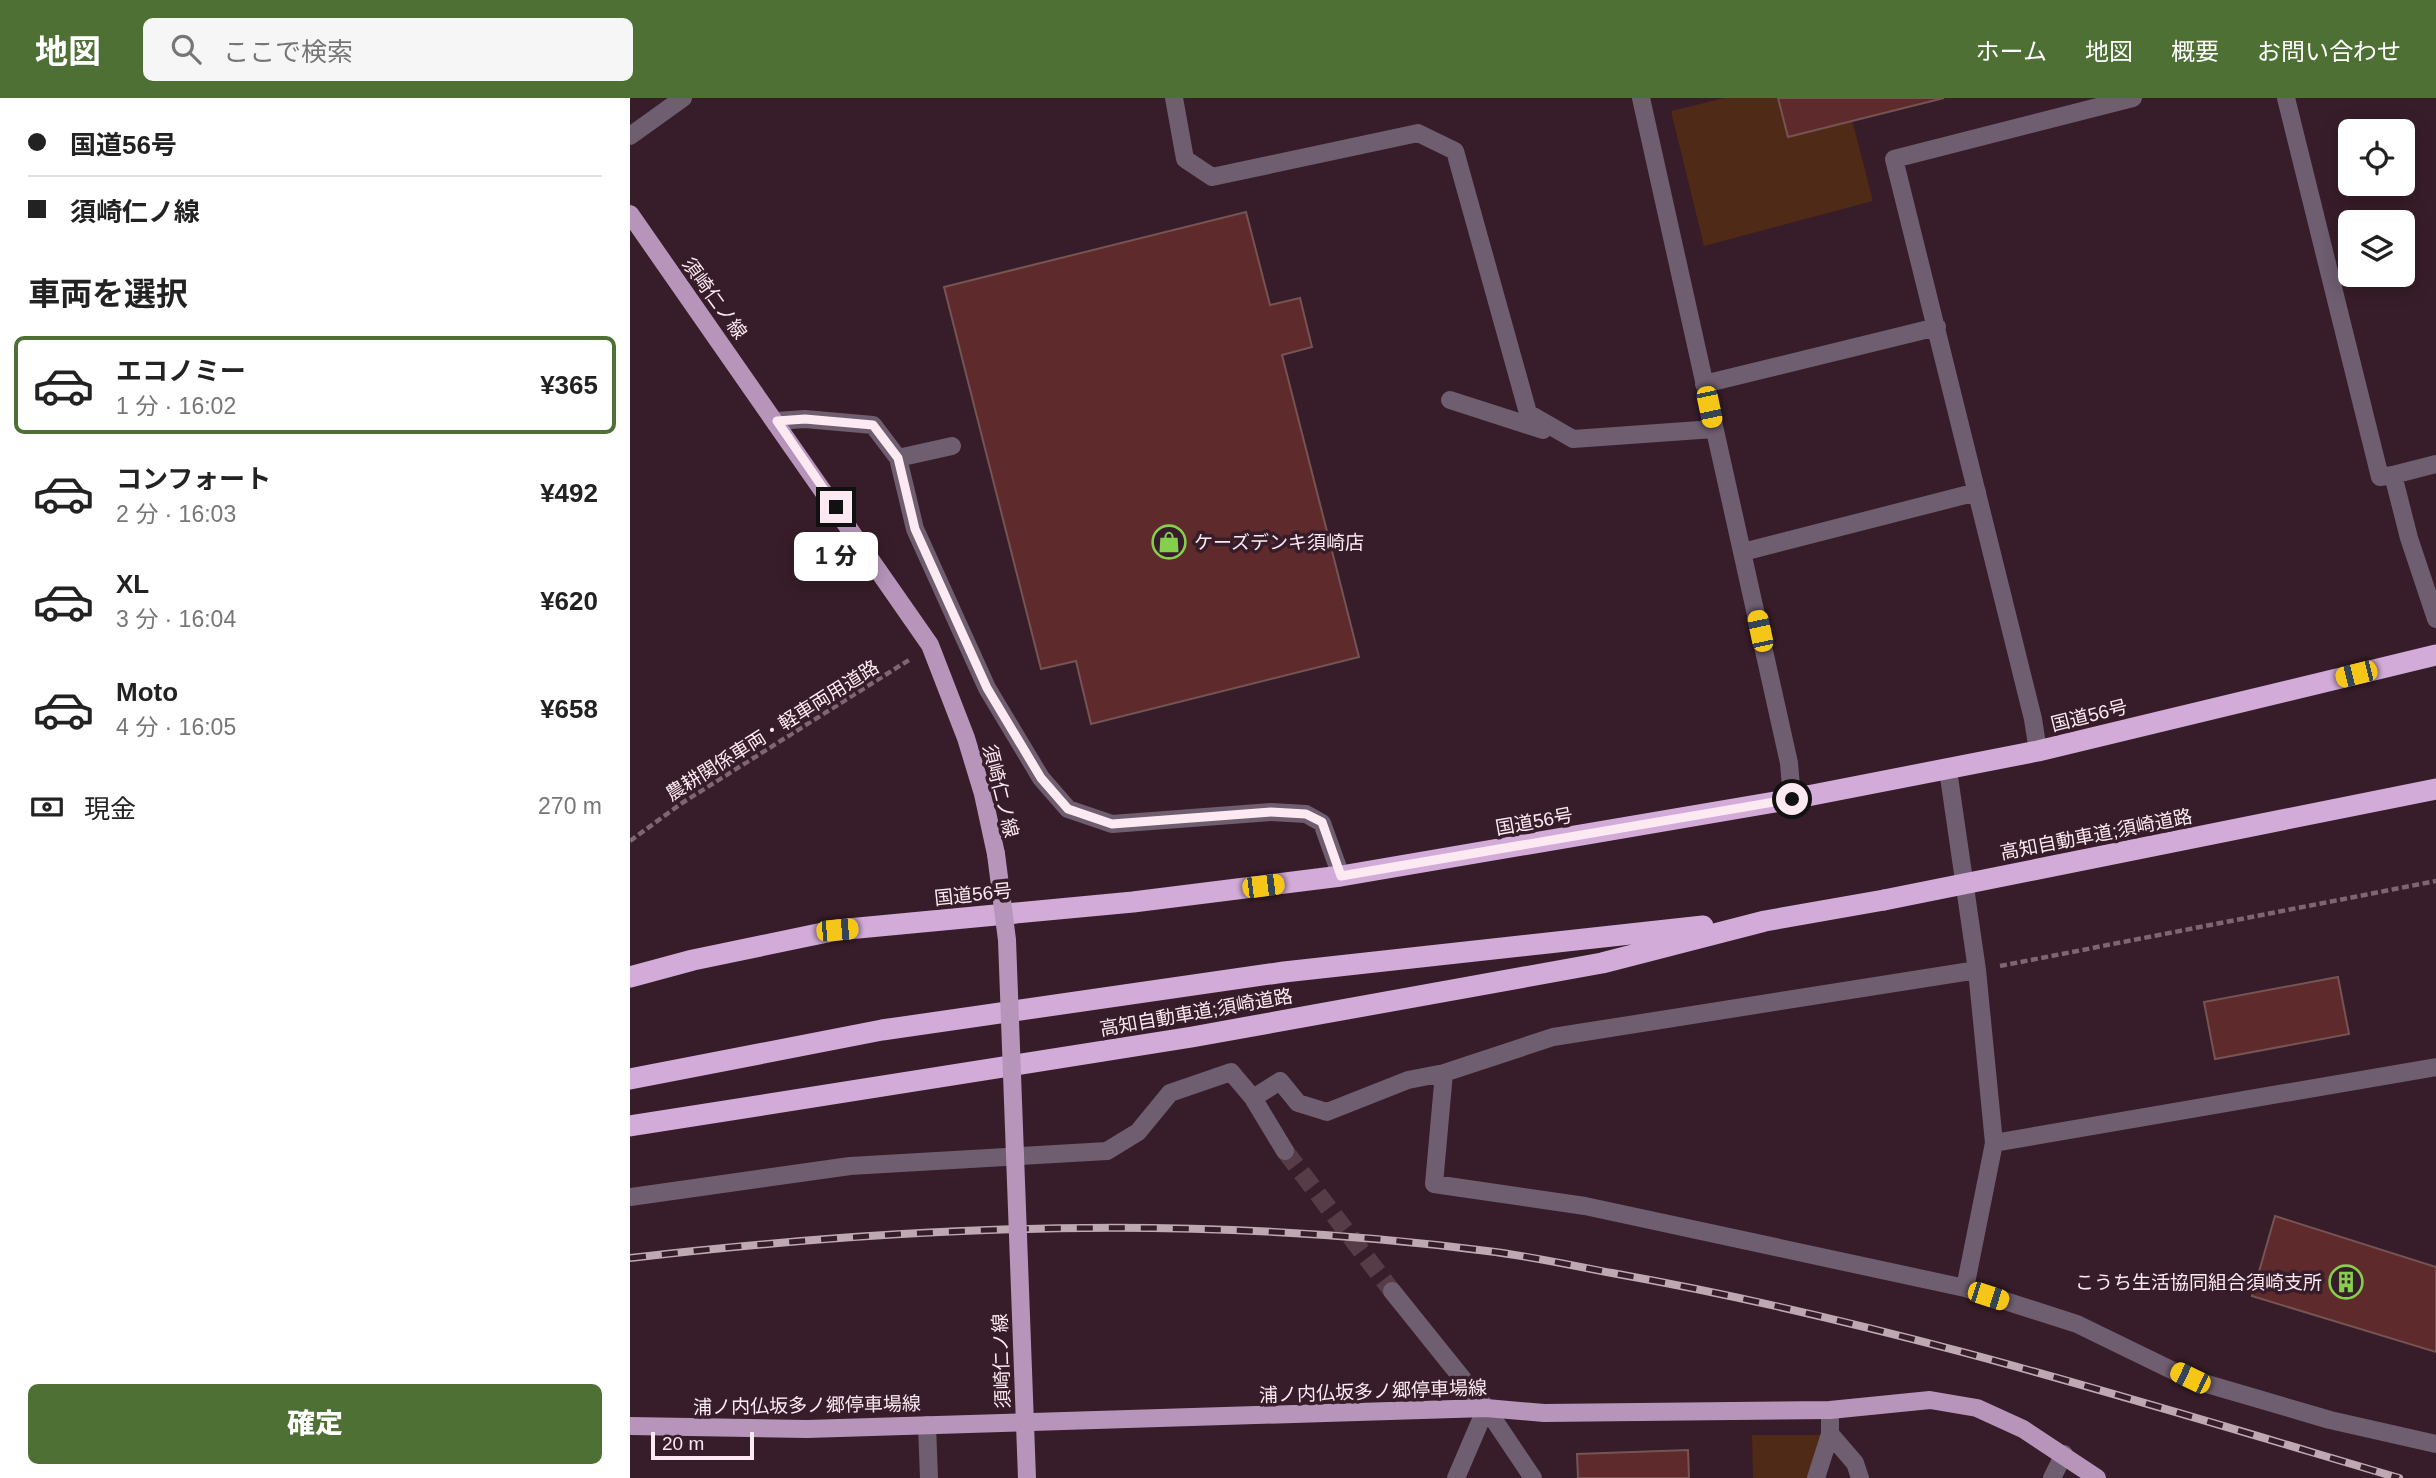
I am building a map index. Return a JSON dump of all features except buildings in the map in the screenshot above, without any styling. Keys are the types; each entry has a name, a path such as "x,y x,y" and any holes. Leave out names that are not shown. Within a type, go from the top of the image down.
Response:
{"highway":[{"name":"国道56号","path":"630,978 693,960 837,930 1133,902 1341,876 1792,799 2038,751 2436,654"},
{"name":"高知自動車道;須崎道路","path":"630,1126 1192,1037 1602,963 1765,921 1884,900 2436,789"},
{"name":"高知自動車道;須崎道路","path":"630,1079 882,1030 1256,976 1600,936 1765,921"}],"main road":[{"name":"須崎仁ノ線","path":"630,214 777,421 930,645 966,738 983,794 996,854 1007,940 1027,1478"},
{"name":"浦ノ内仏坂多ノ郷停車場線","path":"630,1426 807,1429 1486,1408 1544,1413 1830,1410 1930,1400 1977,1408 2023,1429 2098,1478"}],"street":[{"path":"630,136 683,98"},
{"path":"1174,98 1185,159 1212,177 1418,133 1455,151 1528,413 1573,439"},
{"path":"1642,98 1789,764 1792,799"},
{"path":"2038,751 1894,159 2133,98"},
{"path":"2286,98 2380,477 2436,464"},
{"path":"1704,384 1937,327"},
{"path":"1450,400 1573,439 1714,429"},
{"path":"777,421 805,419 873,425 898,458 915,529 987,688 1041,778 1068,809 1112,824 1271,812 1306,814 1322,822 1341,876"},
{"path":"898,458 952,446"},
{"path":"2393,475 2409,538 2436,619"},
{"path":"1743,552 1977,492"},
{"path":"1948,770 1977,970 1994,1143 1965,1288"},
{"path":"1253,1098 1280,1081 1298,1103 1327,1112 1408,1080 1444,1073 1553,1037 1977,970"},
{"path":"1994,1143 2436,1067"},
{"path":"630,1196 850,1166 1107,1151 1138,1132 1170,1093 1231,1072 1253,1098 1285,1152"},
{"path":"1444,1073 1434,1184 1585,1206 1965,1288 2077,1324 2190,1378 2330,1420 2436,1444"},
{"path":"1392,1291 1486,1408 1533,1478"},
{"path":"1456,1478 1486,1408"},
{"path":"1816,1478 1830,1434 1830,1410"},
{"path":"927,1425 929,1478"},
{"path":"1830,1434 1855,1463 1860,1478"},
{"path":"2052,1478 2064,1454"}],"path":[{"name":"農耕関係車両・軽車両用道路","path":"630,841 682,803 930,645"},
{"path":"1977,970 2436,881"}],"shaded area":[{"path":"1724,98 1778,98 1788,137 1852,120 1873,201 1704,246 1671,111"},
{"path":"1752,1435 1823,1435 1808,1478 1753,1478"}],"tunnel":[{"path":"1285,1151 1392,1291"}],"railway":[{"path":"630,1258 844,1238 1058,1228 1273,1232 1380,1239 1487,1251 1712,1292 1910,1338 2399,1478"}],"place":[{"name":"ケーズデンキ須崎店","path":"1169,542"},
{"name":"こうち生活協同組合須崎支所","path":"2346,1282"}],"route":[{"path":"836,507 777,421 805,419 873,425 898,458 915,529 987,688 1041,778 1068,809 1112,824 1271,812 1306,814 1322,822 1341,876 1792,799"}]}
